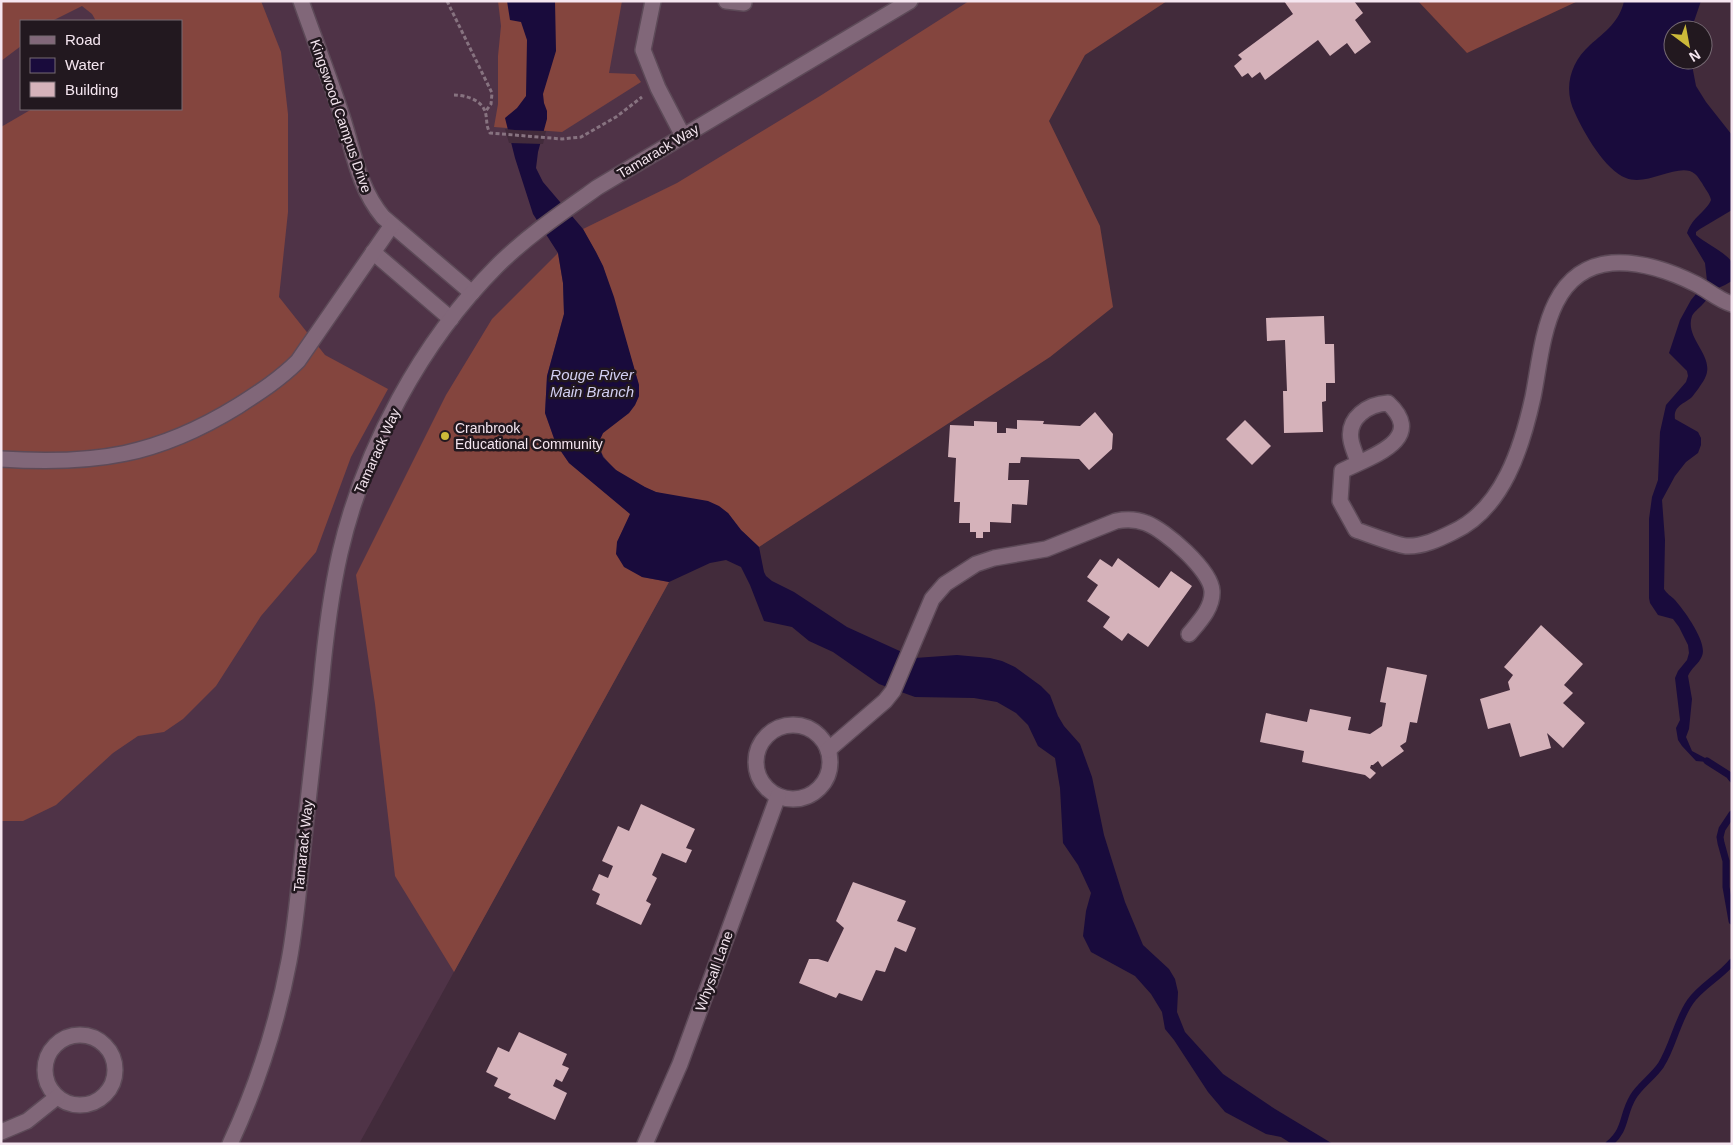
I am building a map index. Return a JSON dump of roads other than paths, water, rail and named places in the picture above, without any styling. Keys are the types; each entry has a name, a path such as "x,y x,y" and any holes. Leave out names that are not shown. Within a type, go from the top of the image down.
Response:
{"street":[{"name":"Kingswood Campus Drive","path":"301,1 340,110 362,185 376,209 392,225 472,293"},
{"path":"653,1 643,50 658,88 683,136"},
{"path":"726,1 744,3"},
{"name":"Tamarack Way","path":"230,1144 266,1052 289,960 299,888 326,639 334,580 342,544 361,484 387,423 424,359 451,319 499,264 558,216 598,187 910,1"},
{"path":"1,459 72,461 120,455 167,442 214,421 268,388 298,360 392,225"},
{"path":"373,252 451,319"},
{"path":"1358,462 1342,471 1340,501 1356,530 1406,546 1434,541 1460,530 1484,512 1510,473 1532,400 1546,326 1558,297 1569,283 1598,266 1612,263 1635,263 1657,268 1698,285 1726,302"},
{"path":"828,750 880,706 893,691 932,598 945,584 976,564 994,558 1046,549 1116,521 1126,519 1148,523 1199,564 1212,588 1211,600 1205,613 1189,634"},
{"path":"797,724 808,728 818,734 828,750 830,766 827,777 821,786 811,794 801,798 789,799 778,796 760,780 756,770 759,746 765,736 780,727 797,724"},
{"name":"Whysall Lane","path":"645,1144 680,1064 778,796"},
{"path":"83,1034 94,1037 104,1043 111,1051 116,1073 107,1093 89,1105 78,1106 66,1103 57,1097 50,1089 45,1068 53,1047 62,1040 83,1034"},
{"path":"1,1132 27,1121 57,1097"}],"water":[{"name":"Rouge River Main Branch","path":"507,1 555,1 556,51 543,94 547,119 538,152 536,168 543,182 583,229 603,266 614,297 639,385 639,396 629,413 603,433 598,444 603,457 616,470 656,492 708,501 719,506 728,513 741,530 759,547 766,576 847,627 915,658 957,655 1002,661 1015,667 1041,686 1050,695 1064,726 1080,744 1092,777 1104,835 1125,902 1143,945 1169,969 1175,979 1178,992 1177,1012 1185,1032 1223,1074 1275,1109 1333,1144 1292,1144 1281,1137 1266,1134 1225,1112 1208,1092 1165,1029 1162,1012 1151,994 1135,976 1091,952 1083,936 1086,911 1091,893 1078,865 1063,843 1060,788 1055,758 1038,746 1028,725 1016,713 997,702 974,698 915,697 879,684 833,652 809,641 792,627 764,621 741,567 726,560 710,563 669,582 642,577 624,567 616,554 617,542 630,514 569,463 556,444 545,413 547,376 564,314 563,283 558,253 533,214 515,158 505,118 517,108 526,96 527,40 521,22 510,20"},
{"path":"1624,1 1701,1 1694,20 1663,20 1663,70 1693,70 1696,86 1732,135 1732,210 1700,229 1696,232 1696,235 1731,261 1732,281 1718,288 1692,316 1692,332 1704,355 1707,370 1704,380 1697,391 1677,408 1675,415 1675,419 1698,432 1701,438 1701,445 1698,453 1686,462 1675,476 1662,500 1665,540 1664,589 1689,619 1702,643 1703,650 1701,659 1688,676 1692,699 1689,729 1686,737 1692,751 1707,759 1707,762 1696,761 1678,740 1676,728 1680,720 1675,678 1687,660 1689,653 1688,645 1673,619 1658,615 1650,603 1649,519 1652,497 1658,480 1660,432 1666,405 1686,382 1688,376 1687,371 1669,353 1680,320 1691,300 1707,281 1705,263 1687,233 1693,222 1711,200 1697,176 1689,171 1681,170 1635,180 1618,174 1596,150 1575,113 1569,95 1570,77 1573,68 1583,52 1606,31 1622,8"}],"waterway":[{"path":"1707,761 1732,779"},
{"path":"1732,814 1722,829 1720,837 1726,861 1726,887 1732,921"},
{"path":"1609,1144 1619,1133 1633,1097 1661,1065 1682,1017 1694,996 1732,962"}],"place":[{"name":"Cranbrook Educational Community","path":"445,436"}]}
